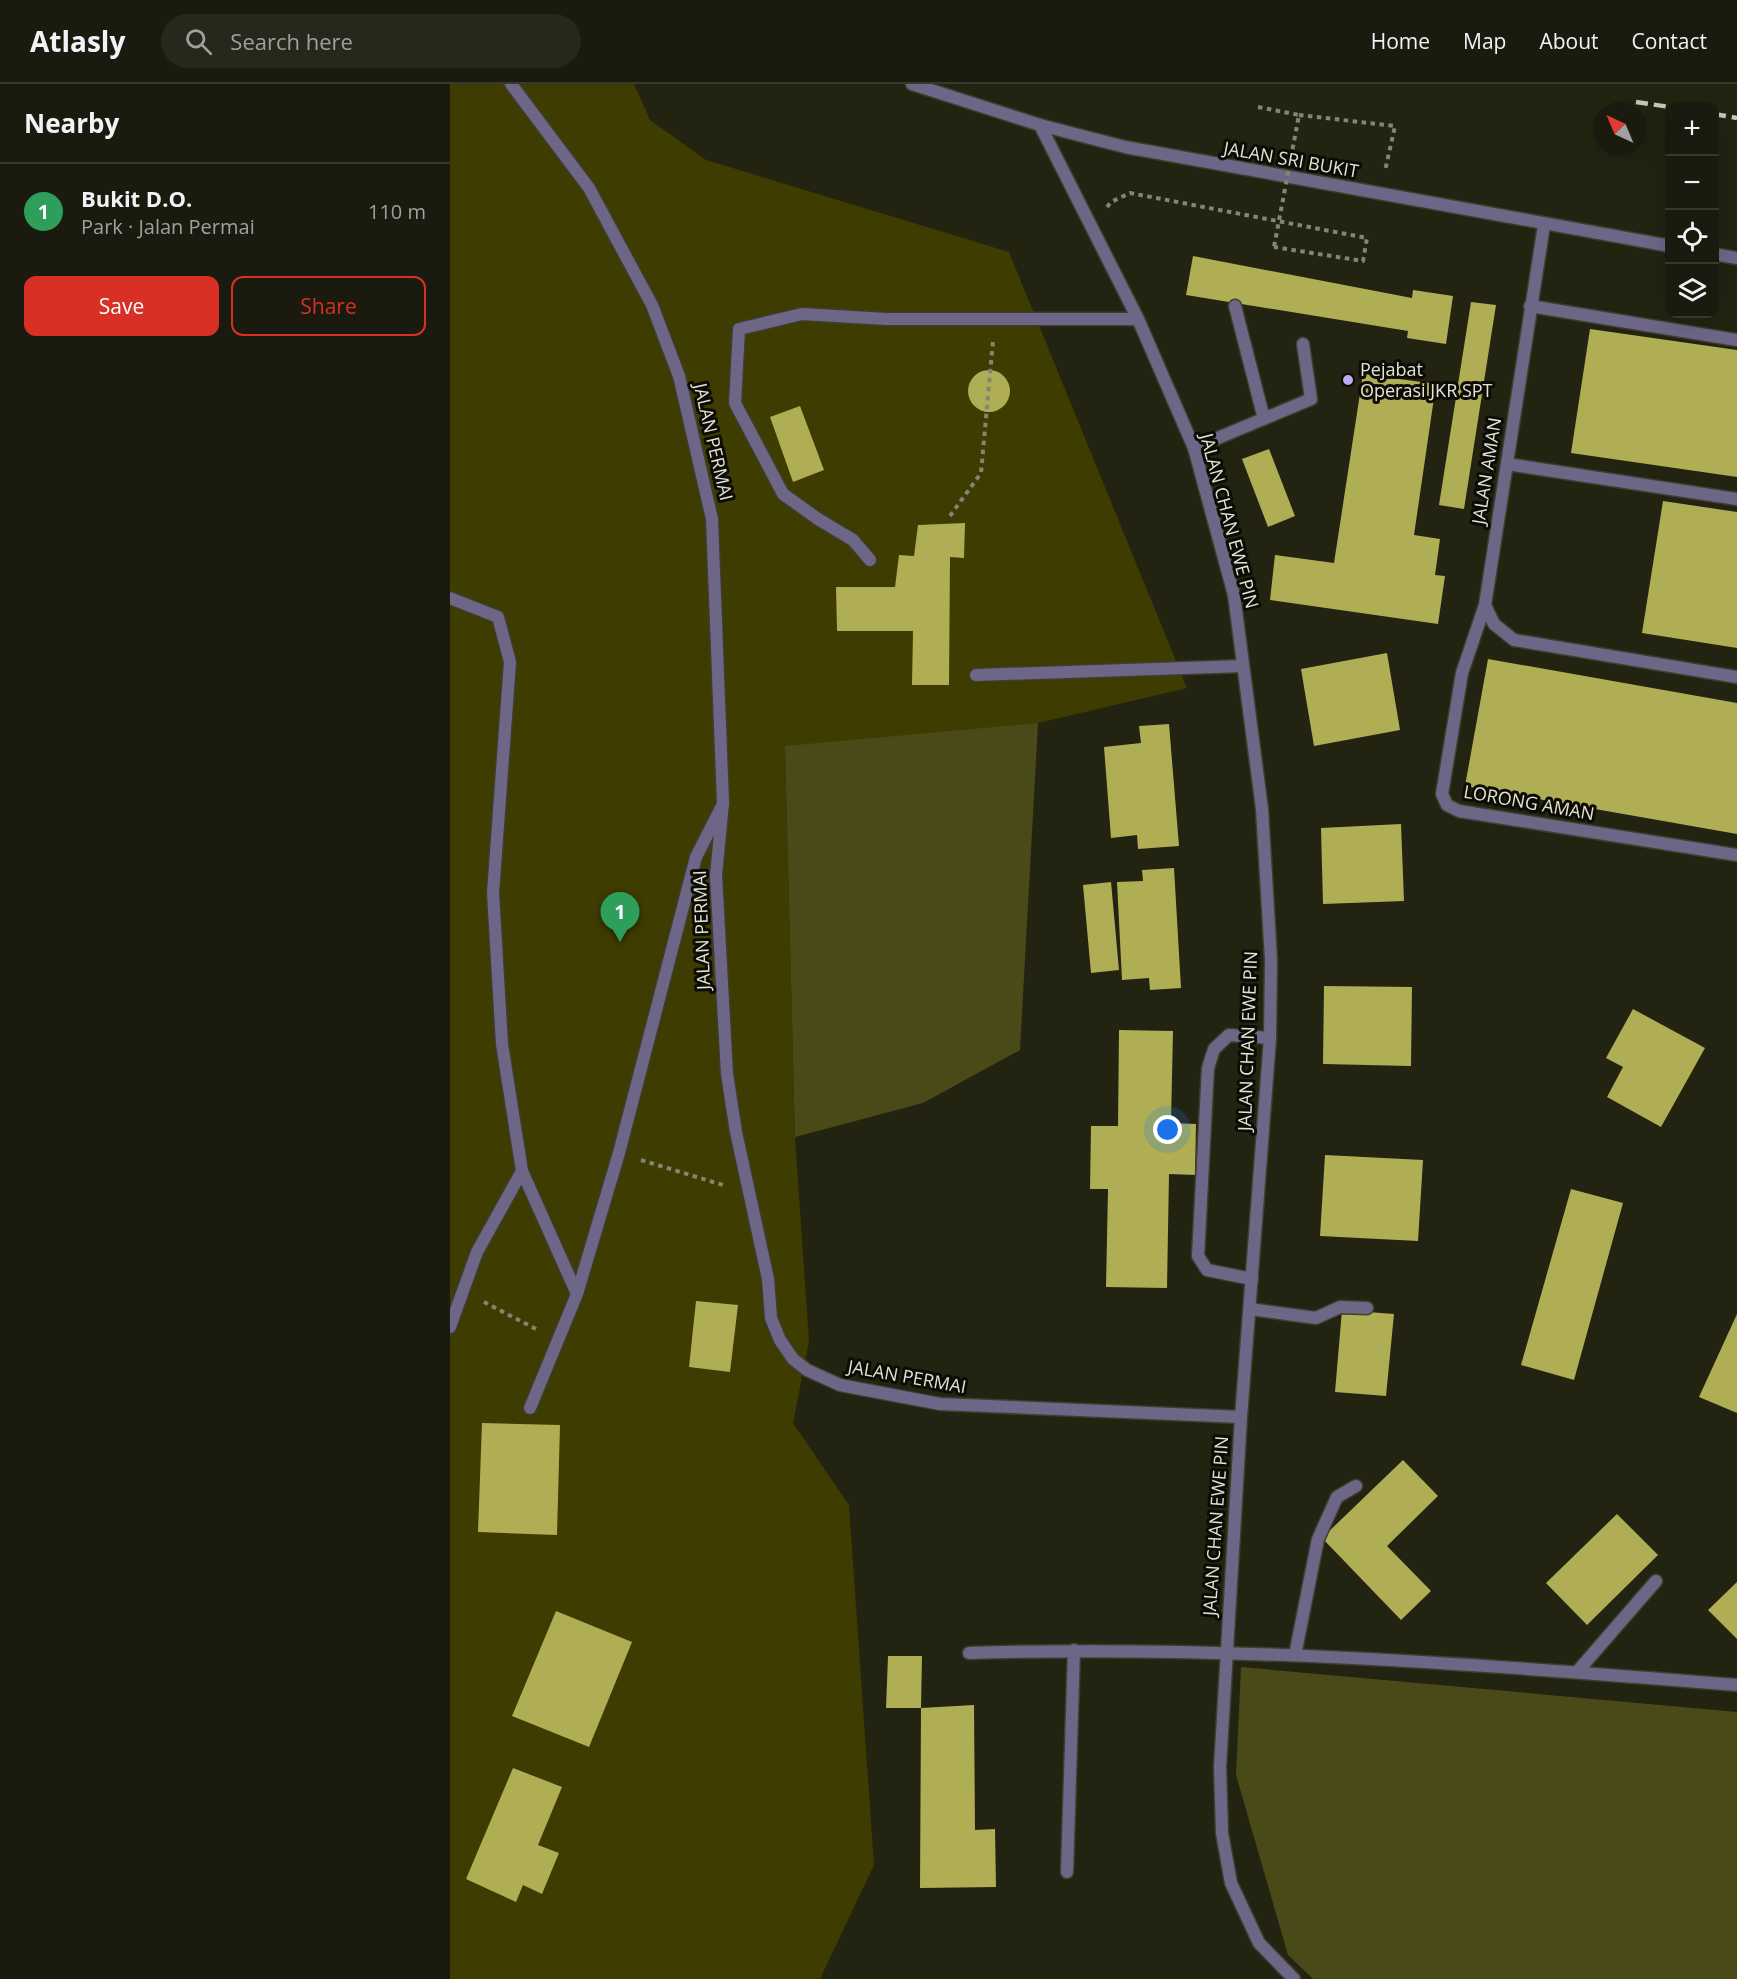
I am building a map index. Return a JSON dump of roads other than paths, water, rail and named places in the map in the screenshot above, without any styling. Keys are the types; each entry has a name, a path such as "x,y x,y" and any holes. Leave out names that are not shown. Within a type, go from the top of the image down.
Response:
{"street":[{"name":"JALAN PERMAI","path":"511,84 590,188 651,305 679,376 712,519 723,802 716,874 727,1074 768,1279 771,1318 780,1340 793,1359 807,1370 840,1385 940,1404 1241,1417"},
{"name":"JALAN SRI BUKIT","path":"912,84 1040,125 1125,147 1206,164 1665,245"},
{"name":"JALAN CHAN EWE PIN","path":"1040,125 1138,319 1194,448 1234,596 1262,809 1271,960 1270,1038 1226,1651 1220,1767 1222,1833 1231,1883 1259,1943 1294,1979"},
{"name":"JALAN AMAN","path":"1485,605 1530,306 1545,225"},
{"path":"1719,255 1737,258"},
{"path":"1234,306 1264,419"},
{"path":"1530,306 1737,340"},
{"path":"870,560 853,540 783,494 735,403 739,329 802,314 886,319 1138,319"},
{"path":"1194,448 1311,399 1303,344"},
{"path":"1507,464 1737,499"},
{"path":"450,598 498,617 510,662 494,893 502,1044 522,1171 577,1294"},
{"path":"1485,605 1494,624 1514,640 1737,677"},
{"name":"LORONG AMAN","path":"1485,605 1462,673 1442,794 1447,805 1459,811 1551,827 1737,855"},
{"path":"976,675 1243,666"},
{"path":"530,1408 577,1294 619,1154 696,857 723,802"},
{"path":"1252,1279 1207,1270 1198,1256 1208,1068 1214,1049 1229,1035 1270,1038"},
{"path":"450,1327 477,1252 522,1171"},
{"path":"1250,1309 1316,1318 1340,1307 1367,1308"},
{"path":"1295,1655 1318,1539 1337,1497 1356,1486"},
{"path":"1577,1672 1656,1581"},
{"path":"1067,1872 1074,1650"},
{"path":"969,1653 1074,1650 1226,1651 1577,1672 1737,1685"}],"railway":[{"path":"1647,104 1665,106"},
{"path":"1719,115 1737,118"}],"place":[{"name":"Pejabat Operasi JKR SPT","path":"1348,380"},
{"name":"Bukit D.O.","path":"620,942"}]}
